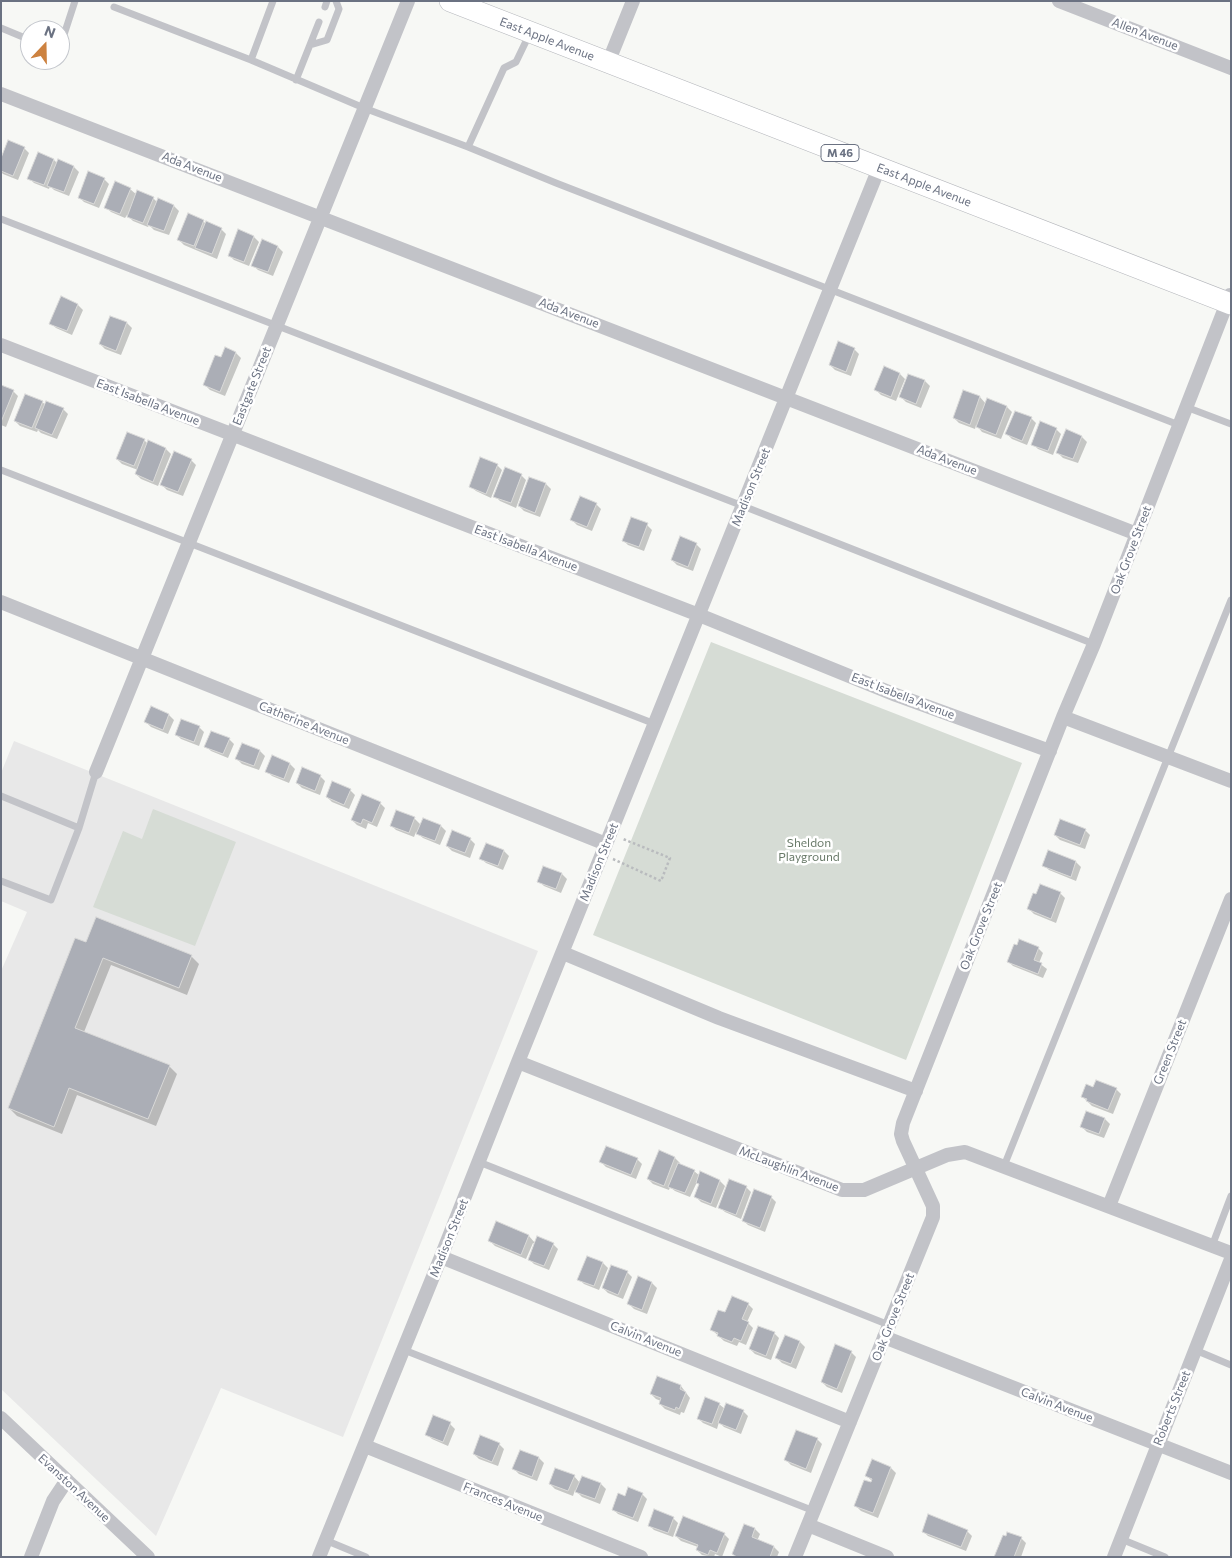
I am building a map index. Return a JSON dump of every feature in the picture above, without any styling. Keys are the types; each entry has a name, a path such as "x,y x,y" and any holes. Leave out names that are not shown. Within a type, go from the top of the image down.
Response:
{"main road":[{"name":"East Apple Avenue","path":"450,1 878,168 1230,301"}],"street":[{"name":"Eastgate Street","path":"96,772 408,1"},
{"path":"608,63 633,1"},
{"name":"Allen Avenue","path":"1059,1 1231,68"},
{"name":"Ada Avenue","path":"1,94 1137,534"},
{"name":"Madison Street","path":"319,1557 442,1257 518,1062 831,289 878,168"},
{"name":"Oak Grove Street","path":"795,1557 933,1217 933,1206 903,1141 901,1134 903,1123 1063,717 1094,644 1186,407 1230,301"},
{"name":"East Isabella Avenue","path":"1,345 699,615 896,695 1050,751"},
{"name":"Catherine Avenue","path":"1,602 608,839"},
{"path":"1063,717 1231,781"},
{"name":"Green Street","path":"1109,1206 1231,899"},
{"path":"563,953 719,1018 916,1092"},
{"name":"McLaughlin Avenue","path":"518,1062 842,1190 864,1190 947,1155 965,1152 1231,1253"},
{"name":"Calvin Avenue","path":"442,1257 850,1422"},
{"name":"Roberts Street","path":"1114,1557 1231,1260"},
{"name":"Calvin Avenue","path":"886,1331 1158,1444 1231,1472"},
{"name":"Evanston Avenue","path":"1,1418 148,1557"},
{"name":"Frances Avenue","path":"365,1446 641,1557"},
{"path":"31,1557 52,1501 67,1480"},
{"path":"808,1525 887,1557"}],"lane":[{"path":"69,20 75,1"},
{"path":"251,60 272,1"},
{"path":"310,45 327,40 339,9 336,1"},
{"path":"114,7 251,60 364,108 1179,425"},
{"path":"296,80 319,22"},
{"path":"1,28 20,36"},
{"path":"468,147 504,68 516,62 530,32"},
{"path":"1,219 1094,644"},
{"path":"1186,407 1231,424"},
{"path":"1,470 655,724"},
{"path":"1004,1166 1231,600"},
{"path":"1,881 51,900 80,828 96,772"},
{"path":"1,796 80,828"},
{"path":"479,1162 886,1331"},
{"path":"1212,1246 1231,1196"},
{"path":"404,1350 814,1511"},
{"path":"1195,1350 1231,1365"},
{"path":"1121,1539 1166,1557"},
{"path":"325,1540 366,1557"}],"path":[{"path":"608,839 670,858 661,880 612,859"}],"shaded area":[{"path":"14,741 538,951 343,1437 221,1388 156,1536 1,1389 1,971 27,912 1,901 1,773"}],"green space":[{"name":"Sheldon Playground","path":"711,642 1022,763 906,1060 593,935"},
{"path":"153,809 236,842 195,946 93,907 123,831 142,839"}],"building":[{"path":"8,140 25,147 13,176 1,171 1,158"},
{"path":"38,152 54,159 44,185 27,179"},
{"path":"58,159 74,166 64,192 47,186"},
{"path":"88,171 105,178 94,204 78,198"},
{"path":"115,181 131,188 120,214 104,208"},
{"path":"137,190 154,197 143,223 127,217"},
{"path":"158,198 174,205 164,231 147,225"},
{"path":"188,213 204,220 194,246 177,240"},
{"path":"206,221 222,228 212,254 195,248"},
{"path":"238,229 254,236 244,262 228,256"},
{"path":"262,239 278,246 268,272 251,266"},
{"path":"61,296 78,304 67,331 49,324"},
{"path":"110,316 127,322 116,351 99,344"},
{"path":"838,341 855,348 846,372 829,365"},
{"path":"225,347 236,352 220,392 203,385 215,355 221,357"},
{"path":"884,366 900,373 891,397 874,390"},
{"path":"908,374 925,380 916,404 899,397"},
{"path":"1,385 14,390 1,422"},
{"path":"963,390 980,396 970,425 953,418"},
{"path":"25,394 43,401 32,428 14,421"},
{"path":"987,398 1007,406 996,435 976,427"},
{"path":"46,401 64,408 52,435 35,428"},
{"path":"1015,411 1032,417 1022,441 1005,434"},
{"path":"1040,421 1057,428 1048,451 1031,445"},
{"path":"1066,429 1082,436 1073,459 1056,453"},
{"path":"127,432 145,439 134,466 116,459"},
{"path":"148,440 166,448 153,482 135,474"},
{"path":"174,451 192,459 178,492 160,485"},
{"path":"480,457 498,464 486,494 469,487"},
{"path":"505,467 522,474 511,503 493,497"},
{"path":"529,477 546,483 535,513 518,506"},
{"path":"580,496 597,503 587,527 570,520"},
{"path":"631,517 648,523 639,547 622,541"},
{"path":"680,536 697,543 688,567 671,560"},
{"path":"151,706 169,714 163,730 144,722"},
{"path":"181,719 200,726 194,742 175,735"},
{"path":"211,731 230,738 223,754 204,747"},
{"path":"242,743 260,750 254,766 235,759"},
{"path":"272,755 290,763 284,779 265,772"},
{"path":"302,767 321,775 315,791 296,783"},
{"path":"332,781 351,789 344,805 326,797"},
{"path":"362,794 381,802 372,823 363,819 361,824 351,820"},
{"path":"396,810 415,817 409,833 390,826"},
{"path":"423,818 441,825 435,841 416,834"},
{"path":"1060,819 1086,829 1080,845 1054,835"},
{"path":"452,830 471,838 465,853 446,846"},
{"path":"486,843 504,850 498,866 479,859"},
{"path":"1048,850 1076,861 1071,877 1042,866"},
{"path":"543,866 562,873 556,889 537,882"},
{"path":"1040,884 1061,892 1051,919 1027,909 1033,893 1036,894"},
{"path":"96,917 192,955 179,988 103,958 75,1028 170,1065 148,1119 69,1088 54,1127 8,1108 75,938 86,942"},
{"path":"1019,939 1039,947 1034,960 1042,963 1038,974 1007,962 1014,944 1017,945"},
{"path":"1096,1080 1117,1088 1108,1110 1081,1097 1086,1084 1093,1087"},
{"path":"1086,1111 1105,1118 1099,1134 1080,1127"},
{"path":"606,1146 638,1158 631,1175 599,1162"},
{"path":"659,1150 675,1157 664,1186 647,1179"},
{"path":"678,1163 695,1170 685,1193 668,1187"},
{"path":"700,1171 720,1180 711,1204 694,1197 699,1184 696,1183"},
{"path":"729,1179 747,1186 736,1215 718,1208"},
{"path":"754,1189 772,1196 760,1228 742,1221"},
{"path":"496,1221 529,1235 521,1255 488,1241"},
{"path":"537,1236 554,1243 544,1266 528,1260"},
{"path":"587,1256 603,1262 594,1286 577,1280"},
{"path":"611,1265 628,1271 618,1295 602,1288"},
{"path":"638,1276 652,1282 642,1310 627,1304"},
{"path":"732,1296 749,1303 742,1319 749,1322 741,1341 734,1338 732,1342 717,1336 718,1333 710,1330 718,1310 725,1312"},
{"path":"758,1326 775,1332 766,1356 749,1349"},
{"path":"785,1335 800,1341 791,1364 775,1358"},
{"path":"835,1344 852,1351 837,1389 821,1382"},
{"path":"657,1376 681,1385 680,1389 686,1392 679,1409 676,1407 675,1410 659,1404 661,1398 650,1394"},
{"path":"705,1397 720,1403 712,1424 697,1419"},
{"path":"726,1403 744,1410 736,1430 718,1423"},
{"path":"433,1415 451,1422 443,1442 425,1435"},
{"path":"796,1430 818,1438 806,1469 784,1460"},
{"path":"480,1435 500,1443 492,1462 473,1454"},
{"path":"520,1450 539,1457 532,1477 512,1469"},
{"path":"872,1459 891,1467 873,1513 854,1506 864,1480 871,1482 872,1479 865,1476"},
{"path":"555,1468 575,1475 568,1491 549,1484"},
{"path":"582,1476 601,1483 595,1499 575,1492"},
{"path":"628,1487 643,1493 633,1518 612,1510 618,1493 625,1496"},
{"path":"654,1509 674,1517 668,1533 648,1526"},
{"path":"928,1514 968,1530 961,1547 922,1532"},
{"path":"683,1516 725,1533 717,1553 710,1550 708,1555 696,1550 698,1545 675,1536"},
{"path":"744,1524 755,1528 752,1537 774,1546 770,1557 737,1557 732,1554"},
{"path":"1007,1532 1022,1537 1014,1557 994,1557 1003,1535 1006,1536"}]}
